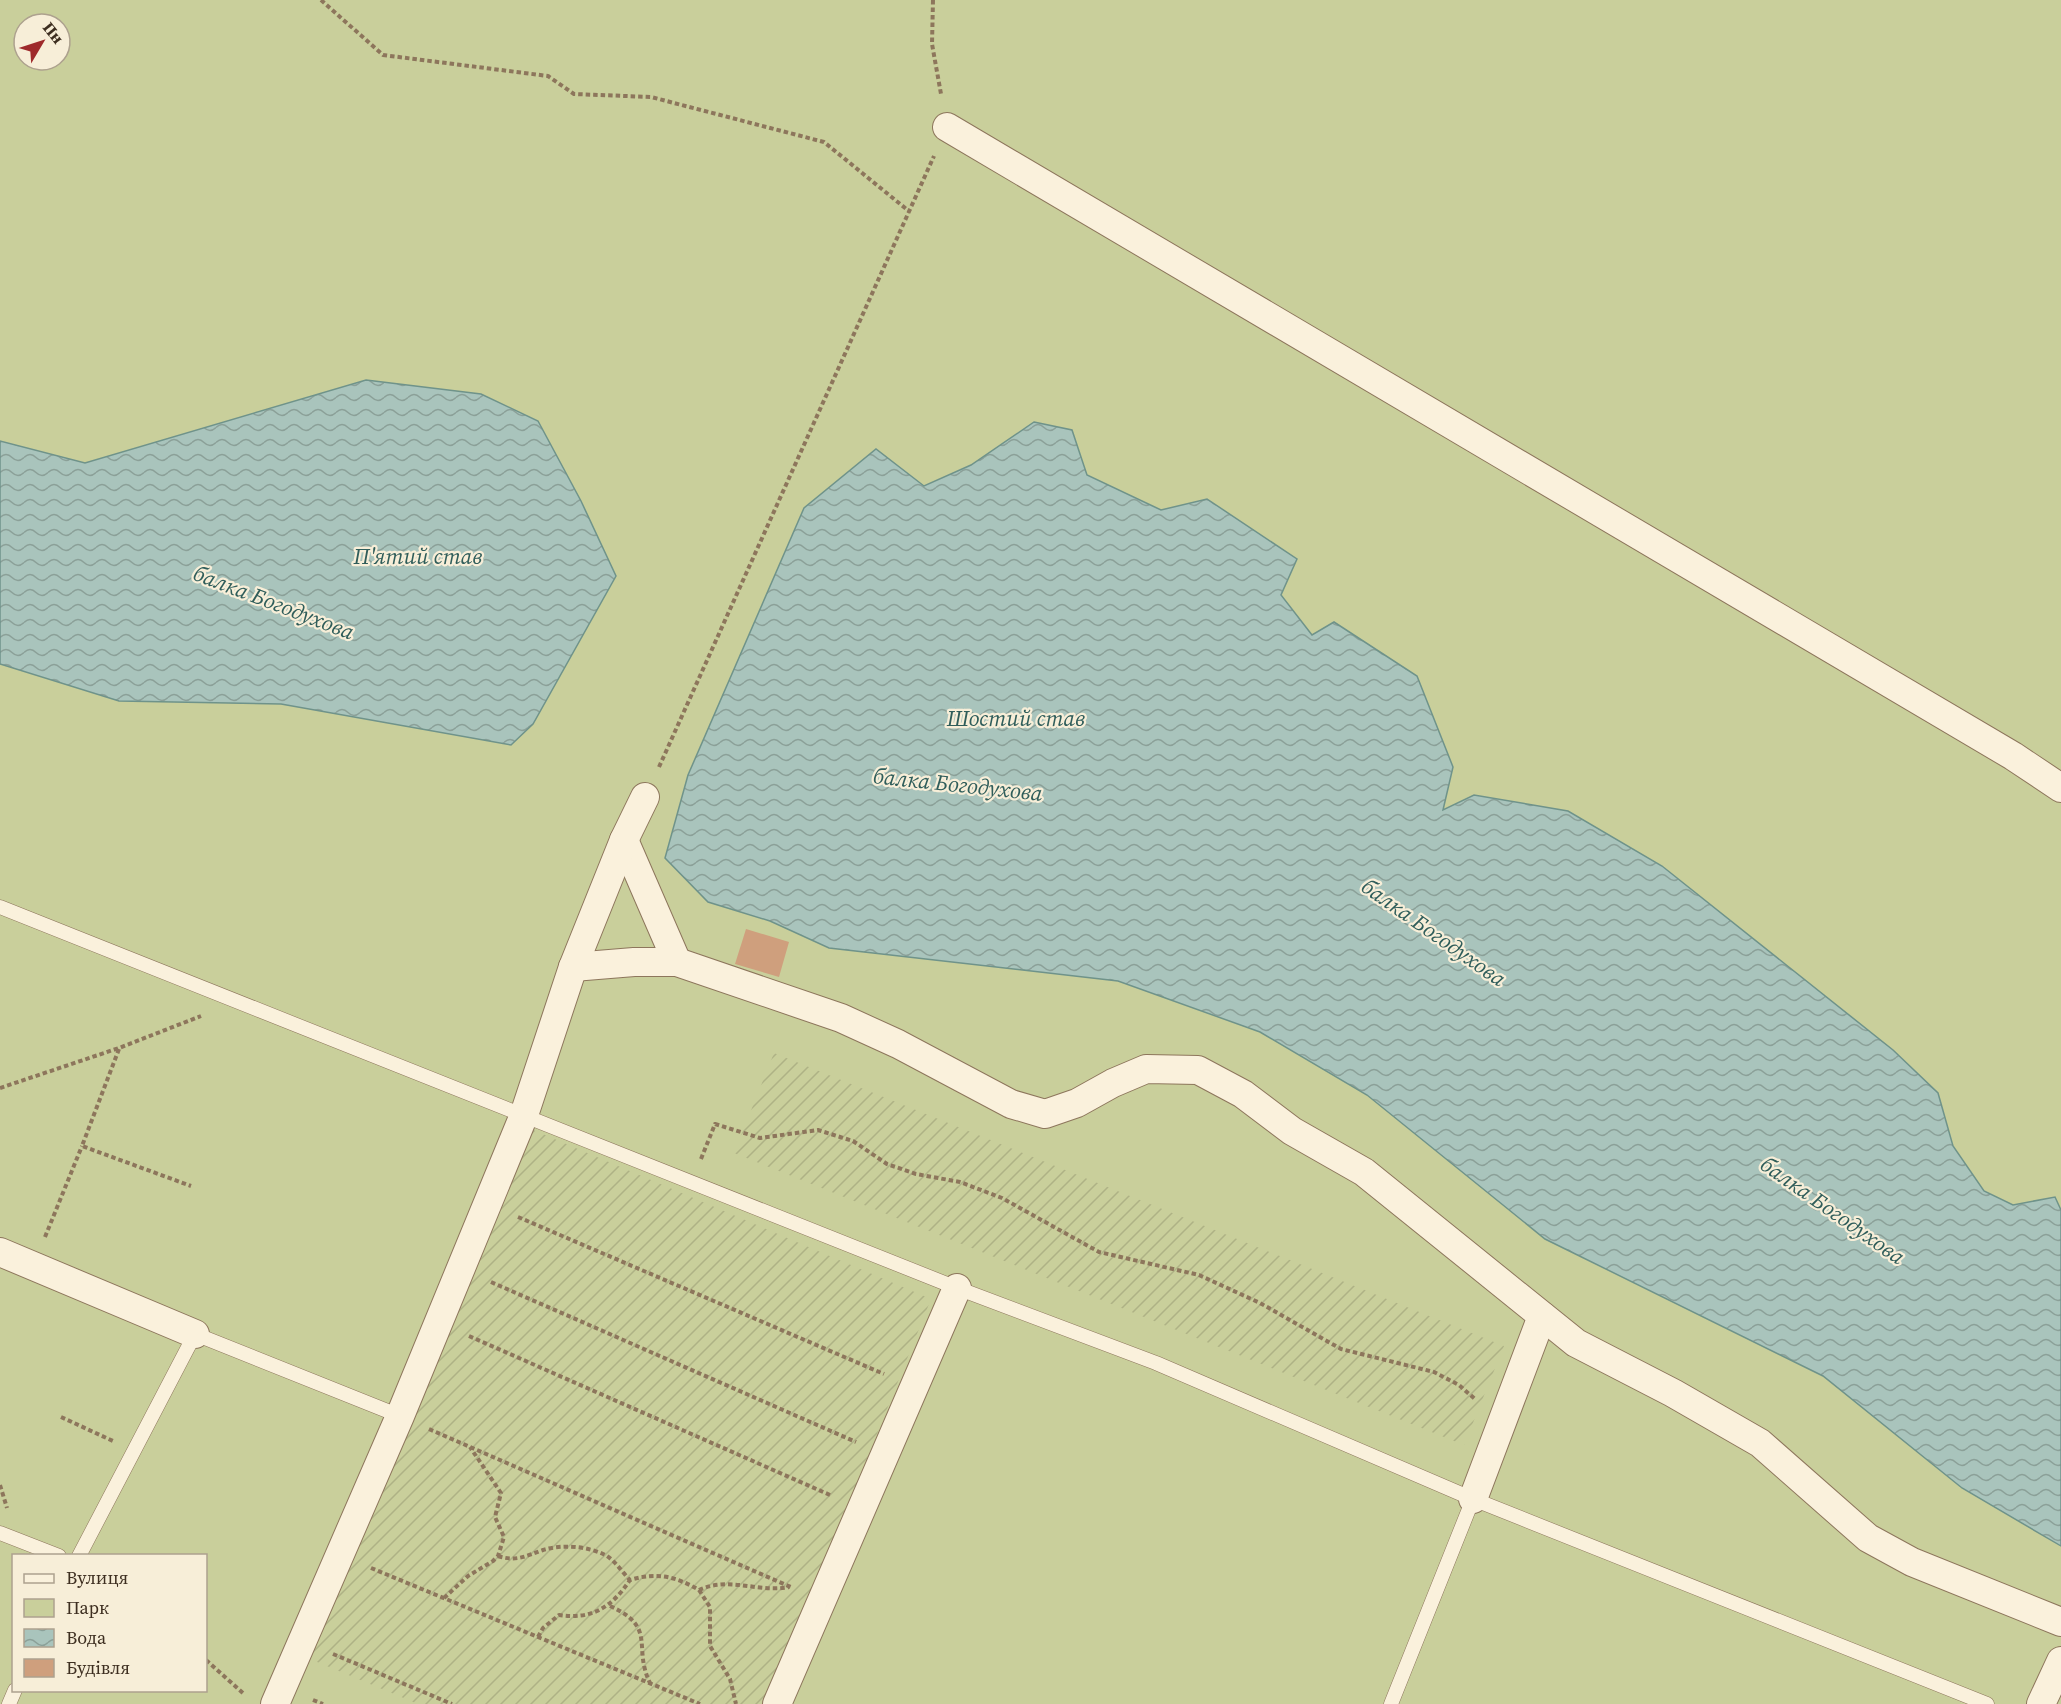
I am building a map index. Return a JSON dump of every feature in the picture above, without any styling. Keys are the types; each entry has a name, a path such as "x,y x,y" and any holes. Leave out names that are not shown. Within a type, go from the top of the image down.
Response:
{"street":[{"path":"947,127 2013,756 2061,788"},
{"path":"275,1704 400,1416 524,1115 573,967 624,840 645,797"},
{"path":"624,840 677,962"},
{"path":"573,967 634,962 677,962 841,1018 898,1044 1011,1104 1045,1113 1077,1103 1113,1083 1146,1069 1198,1070 1244,1094 1292,1131 1365,1172 1576,1343 1673,1393 1760,1443 1868,1538 1954,1580 2061,1623"},
{"path":"0,1252 195,1334"},
{"path":"777,1704 957,1288"},
{"path":"1473,1499 1542,1316"},
{"path":"2041,1704 2061,1661"}],"lane":[{"path":"0,908 957,1288 1156,1363 1473,1499 1987,1704"},
{"path":"80,1554 132,1450 195,1334 400,1416"},
{"path":"1391,1704 1473,1499"},
{"path":"0,1533 54,1554"}],"path":[{"path":"321,0 384,56 548,76 574,94 651,97 824,142 910,212"},
{"path":"645,797 947,127 932,44 933,0"},
{"path":"0,1088 119,1048 202,1015 215,992"},
{"path":"31,1265 58,1210 119,1048"},
{"path":"691,1182 715,1124 760,1138 818,1130 853,1141 887,1164 916,1174 960,1182 1002,1198 1099,1252 1199,1275 1260,1303 1341,1349 1434,1372 1459,1385 1482,1405 1504,1415"},
{"path":"82,1146 191,1186"},
{"path":"487,1204 913,1386"},
{"path":"460,1269 884,1454"},
{"path":"438,1323 860,1508"},
{"path":"400,1416 822,1600"},
{"path":"61,1417 132,1450"},
{"path":"444,1598 468,1576 498,1556 504,1537 495,1517 501,1493 469,1446"},
{"path":"498,1556 509,1560 524,1558 543,1550 576,1547 606,1556 630,1580"},
{"path":"340,1555 700,1704"},
{"path":"538,1637 543,1628 559,1615 572,1617 593,1614 610,1606 630,1580 661,1574 699,1590 710,1607 710,1646 730,1679 736,1704"},
{"path":"699,1590 730,1582 769,1590 790,1587"},
{"path":"610,1606 625,1613 638,1625 642,1635 645,1672 650,1683"},
{"path":"302,1641 452,1704"},
{"path":"207,1661 248,1697"}],"green space":[{"path":"0,0 2061,0 2061,1704 0,1704"},
{"path":"774,1053 1504,1346 1464,1445 734,1153"},
{"path":"531,1129 931,1299 769,1704 418,1704 310,1659"}],"water":[{"name":"П'ятий став","path":"366,380 481,394 538,421 581,501 616,576 533,724 511,745 281,704 119,701 0,664 0,441 85,463"},
{"name":"Шостий став","path":"1034,422 1072,430 1087,475 1161,510 1207,499 1297,559 1281,595 1312,635 1334,622 1417,676 1453,767 1443,810 1474,795 1568,811 1662,866 1893,1050 1938,1093 1953,1146 1984,1191 2013,1205 2055,1197 2061,1210 2061,1546 1962,1488 1823,1376 1545,1239 1367,1095 1260,1032 1118,981 829,948 770,921 708,902 665,858 688,775 804,508 876,449 924,486 971,465"}],"building":[{"path":"746,929 789,942 779,977 735,964"}],"water label":[{"name":"балка Богодухова","path":"274,602"},
{"name":"балка Богодухова","path":"958,784"},
{"name":"балка Богодухова","path":"1434,932"},
{"name":"балка Богодухова","path":"1833,1210"}]}
